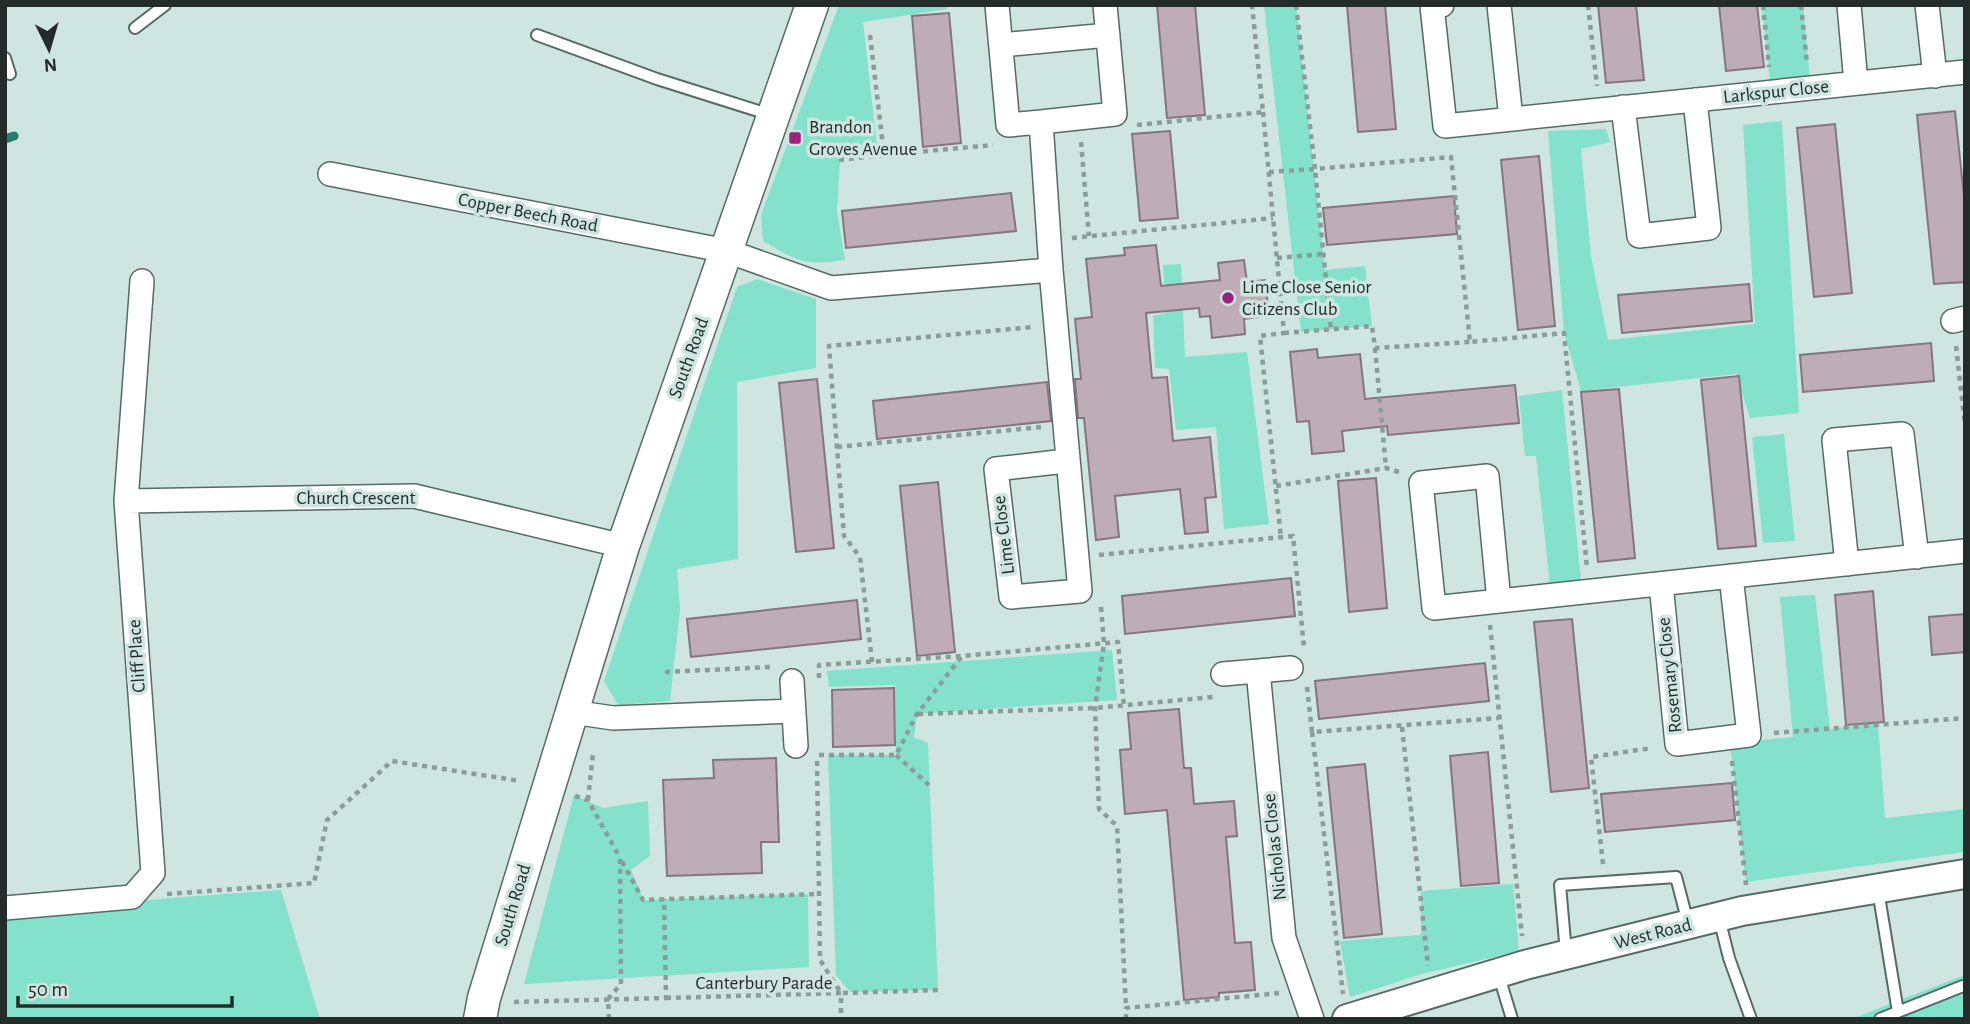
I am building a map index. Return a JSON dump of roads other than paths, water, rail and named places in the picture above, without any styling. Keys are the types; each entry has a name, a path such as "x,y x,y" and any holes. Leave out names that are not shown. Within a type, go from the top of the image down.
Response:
{"main road":[{"name":"South Road","path":"480,1019 484,998 549,786 584,714 622,546 812,5"}],"street":[{"path":"997,5 1008,125 1115,114 1105,5"},
{"name":"Larkspur Close","path":"1443,5 1432,6 1445,126 1965,72"},
{"path":"1499,5 1511,119"},
{"name":"Larkspur Close","path":"1849,5 1856,83"},
{"path":"1927,5 1935,76"},
{"path":"1001,45 1108,35"},
{"name":"Larkspur Close","path":"1623,107 1639,236 1709,228 1695,100"},
{"name":"Lime Close","path":"1041,122 1066,461 1080,591 1011,597 996,469 1066,461"},
{"name":"Copper Beech Road","path":"330,174 727,251"},
{"path":"727,251 831,288 1051,270"},
{"name":"Cliff Place","path":"5,908 132,897 153,873 126,501 142,281"},
{"path":"1847,564 1834,440 1902,434 1917,557"},
{"path":"1494,601 1487,476 1421,483 1434,608 1965,551"},
{"name":"Church Crescent","path":"126,501 414,496 622,546"},
{"name":"Rosemary Close","path":"1661,584 1677,744 1749,735 1731,576"},
{"path":"1223,674 1291,668"},
{"name":"Nicholas Close","path":"1258,671 1284,938 1312,1019"},
{"path":"784,674 806,750"},
{"path":"584,714 613,718 793,711"},
{"name":"West Road","path":"1345,1012 1431,994 1525,965 1748,911 1965,874"}],"lane":[{"path":"135,28 165,5"},
{"path":"537,35 657,79 774,115"},
{"path":"5,58 10,74"},
{"path":"1566,956 1560,885 1676,877 1688,925"},
{"path":"1877,887 1898,1012"},
{"path":"1718,918 1751,1019"},
{"path":"1498,973 1511,1019"},
{"path":"1880,1019 1963,986"}],"waterway":[{"path":"5,139 14,136"}],"place":[{"name":"Brandon Groves Avenue","path":"795,138"},
{"name":"Lime Close Senior Citizens Club","path":"1228,298"}]}
